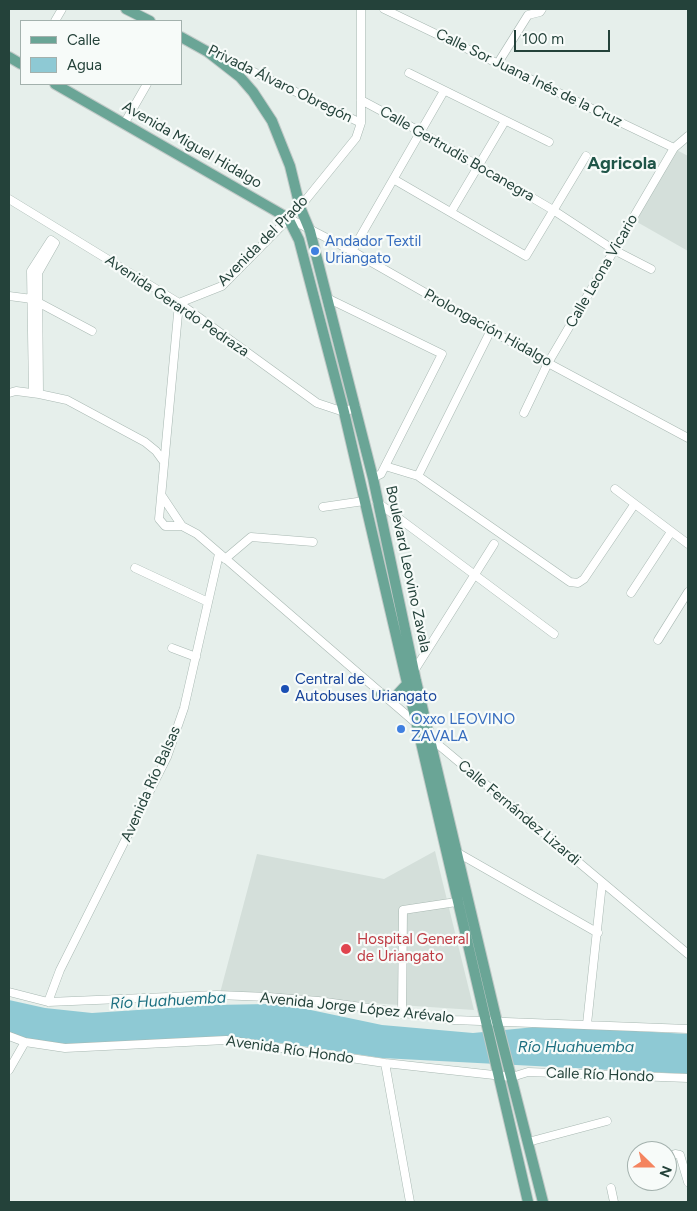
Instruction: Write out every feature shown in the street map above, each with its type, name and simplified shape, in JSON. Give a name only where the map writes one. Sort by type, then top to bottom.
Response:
[{"type":"main road","points":[[126,9],[148,20]]},
{"type":"main road","name":"Boulevard Leovino Zavala","points":[[182,37],[199,45],[240,77],[262,103],[282,142],[300,207],[310,231],[374,478],[377,502],[412,679],[415,722],[463,902],[492,1024],[498,1072],[528,1202]]},
{"type":"main road","points":[[9,56],[20,63]]},
{"type":"main road","name":"Avenida Miguel Hidalgo","points":[[57,85],[288,218]]},
{"type":"main road","name":"Boulevard Leovino Zavala","points":[[288,218],[299,240],[344,412],[364,500],[412,679],[430,737],[458,853],[463,902]]},
{"type":"main road","points":[[319,314],[331,311]]},
{"type":"main road","points":[[381,694],[388,697],[395,696],[404,690],[412,679]]},
{"type":"main road","name":"Boulevard Leovino Zavala","points":[[492,1024],[511,1074],[543,1202]]},
{"type":"street","points":[[56,20],[62,9]]},
{"type":"street","name":"Avenida del Prado","points":[[179,304],[222,286],[300,207],[356,138],[361,123],[361,9]]},
{"type":"street","name":"Calle Sor Juana Inés de la Cruz","points":[[384,9],[674,148]]},
{"type":"street","points":[[498,63],[528,15],[540,12],[542,9]]},
{"type":"street","name":"Privada Álvaro Obregón","points":[[199,45],[361,123]]},
{"type":"street","points":[[409,73],[549,142]]},
{"type":"street","points":[[124,124],[146,85]]},
{"type":"street","points":[[352,251],[395,180],[444,91]]},
{"type":"street","name":"Calle Gertrudis Bocanegra","points":[[361,100],[421,132],[553,210],[614,250],[651,269]]},
{"type":"street","points":[[451,212],[505,121]]},
{"type":"street","name":"Calle Leona Vicario","points":[[524,412],[548,363],[674,148],[688,136]]},
{"type":"street","points":[[395,180],[526,256],[586,156]]},
{"type":"street","name":"Avenida Gerardo Pedraza","points":[[9,199],[179,304],[317,403],[344,412]]},
{"type":"street","name":"Prolongación Hidalgo","points":[[288,218],[352,251],[548,363],[688,438]]},
{"type":"street","points":[[35,301],[31,271],[51,240],[55,243],[38,273],[35,301],[36,393]]},
{"type":"street","points":[[9,296],[35,301],[92,331]]},
{"type":"street","points":[[327,298],[442,354],[381,474],[374,478]]},
{"type":"street","points":[[179,304],[159,519],[165,526],[182,526]]},
{"type":"street","points":[[418,476],[492,330]]},
{"type":"street","points":[[9,393],[36,393],[66,400],[156,450],[164,462]]},
{"type":"street","points":[[344,412],[356,407]]},
{"type":"street","points":[[385,466],[418,476],[570,582],[578,583],[584,580],[634,504]]},
{"type":"street","points":[[615,489],[688,544]]},
{"type":"street","points":[[162,496],[182,526]]},
{"type":"street","points":[[323,507],[364,500]]},
{"type":"street","points":[[377,502],[476,573],[554,634]]},
{"type":"street","name":"Calle Fernández Lizardi","points":[[182,526],[198,534],[430,737],[602,883],[688,952]]},
{"type":"street","points":[[631,593],[671,532]]},
{"type":"street","points":[[222,556],[251,537],[313,542]]},
{"type":"street","points":[[412,679],[494,544]]},
{"type":"street","name":"Avenida Río Balsas","points":[[48,1002],[60,970],[167,757],[184,708],[208,602],[222,556]]},
{"type":"street","points":[[135,568],[208,602]]},
{"type":"street","points":[[658,640],[688,592]]},
{"type":"street","points":[[172,648],[196,657]]},
{"type":"street","points":[[458,853],[598,933]]},
{"type":"street","points":[[587,1024],[602,883]]},
{"type":"street","points":[[402,1014],[404,910],[463,902]]},
{"type":"street","name":"Avenida Jorge López Arévalo","points":[[9,992],[48,1002],[217,995],[268,997],[318,1001],[402,1014],[492,1024],[587,1024],[688,1029]]},
{"type":"street","name":"Avenida Río Hondo","points":[[9,1036],[24,1042],[65,1048],[226,1040],[385,1063],[511,1074]]},
{"type":"street","points":[[9,1070],[24,1042]]},
{"type":"street","points":[[385,1063],[410,1202]]},
{"type":"street","name":"Calle Río Hondo","points":[[511,1074],[528,1072],[688,1078]]},
{"type":"street","points":[[528,1142],[607,1120]]},
{"type":"street","points":[[677,1154],[680,1155],[688,1182]]},
{"type":"street","points":[[611,1188],[614,1202]]},
{"type":"shaded area","points":[[673,148],[688,156],[688,251],[630,218]]},
{"type":"shaded area","name":"Hospital General de Uriangato","points":[[435,851],[474,1010],[220,993],[257,854],[384,879]]},
{"type":"water","name":"Río Huahuemba","points":[[9,1000],[45,1008],[92,1013],[213,1005],[269,1004],[306,1009],[382,1025],[473,1033],[546,1026],[688,1034],[688,1074],[382,1058],[282,1043],[226,1039],[66,1045],[25,1040],[9,1034]]},
{"type":"place","name":"Andador Textil Uriangato","points":[[315,251]]},
{"type":"place","name":"Central de Autobuses Uriangato","points":[[285,689]]},
{"type":"place","name":"Oxxo LEOVINO ZAVALA","points":[[401,729]]},
{"type":"place","name":"Hospital General de Uriangato","points":[[346,949]]},
{"type":"district","name":"Agricola","points":[[622,164]]}]
